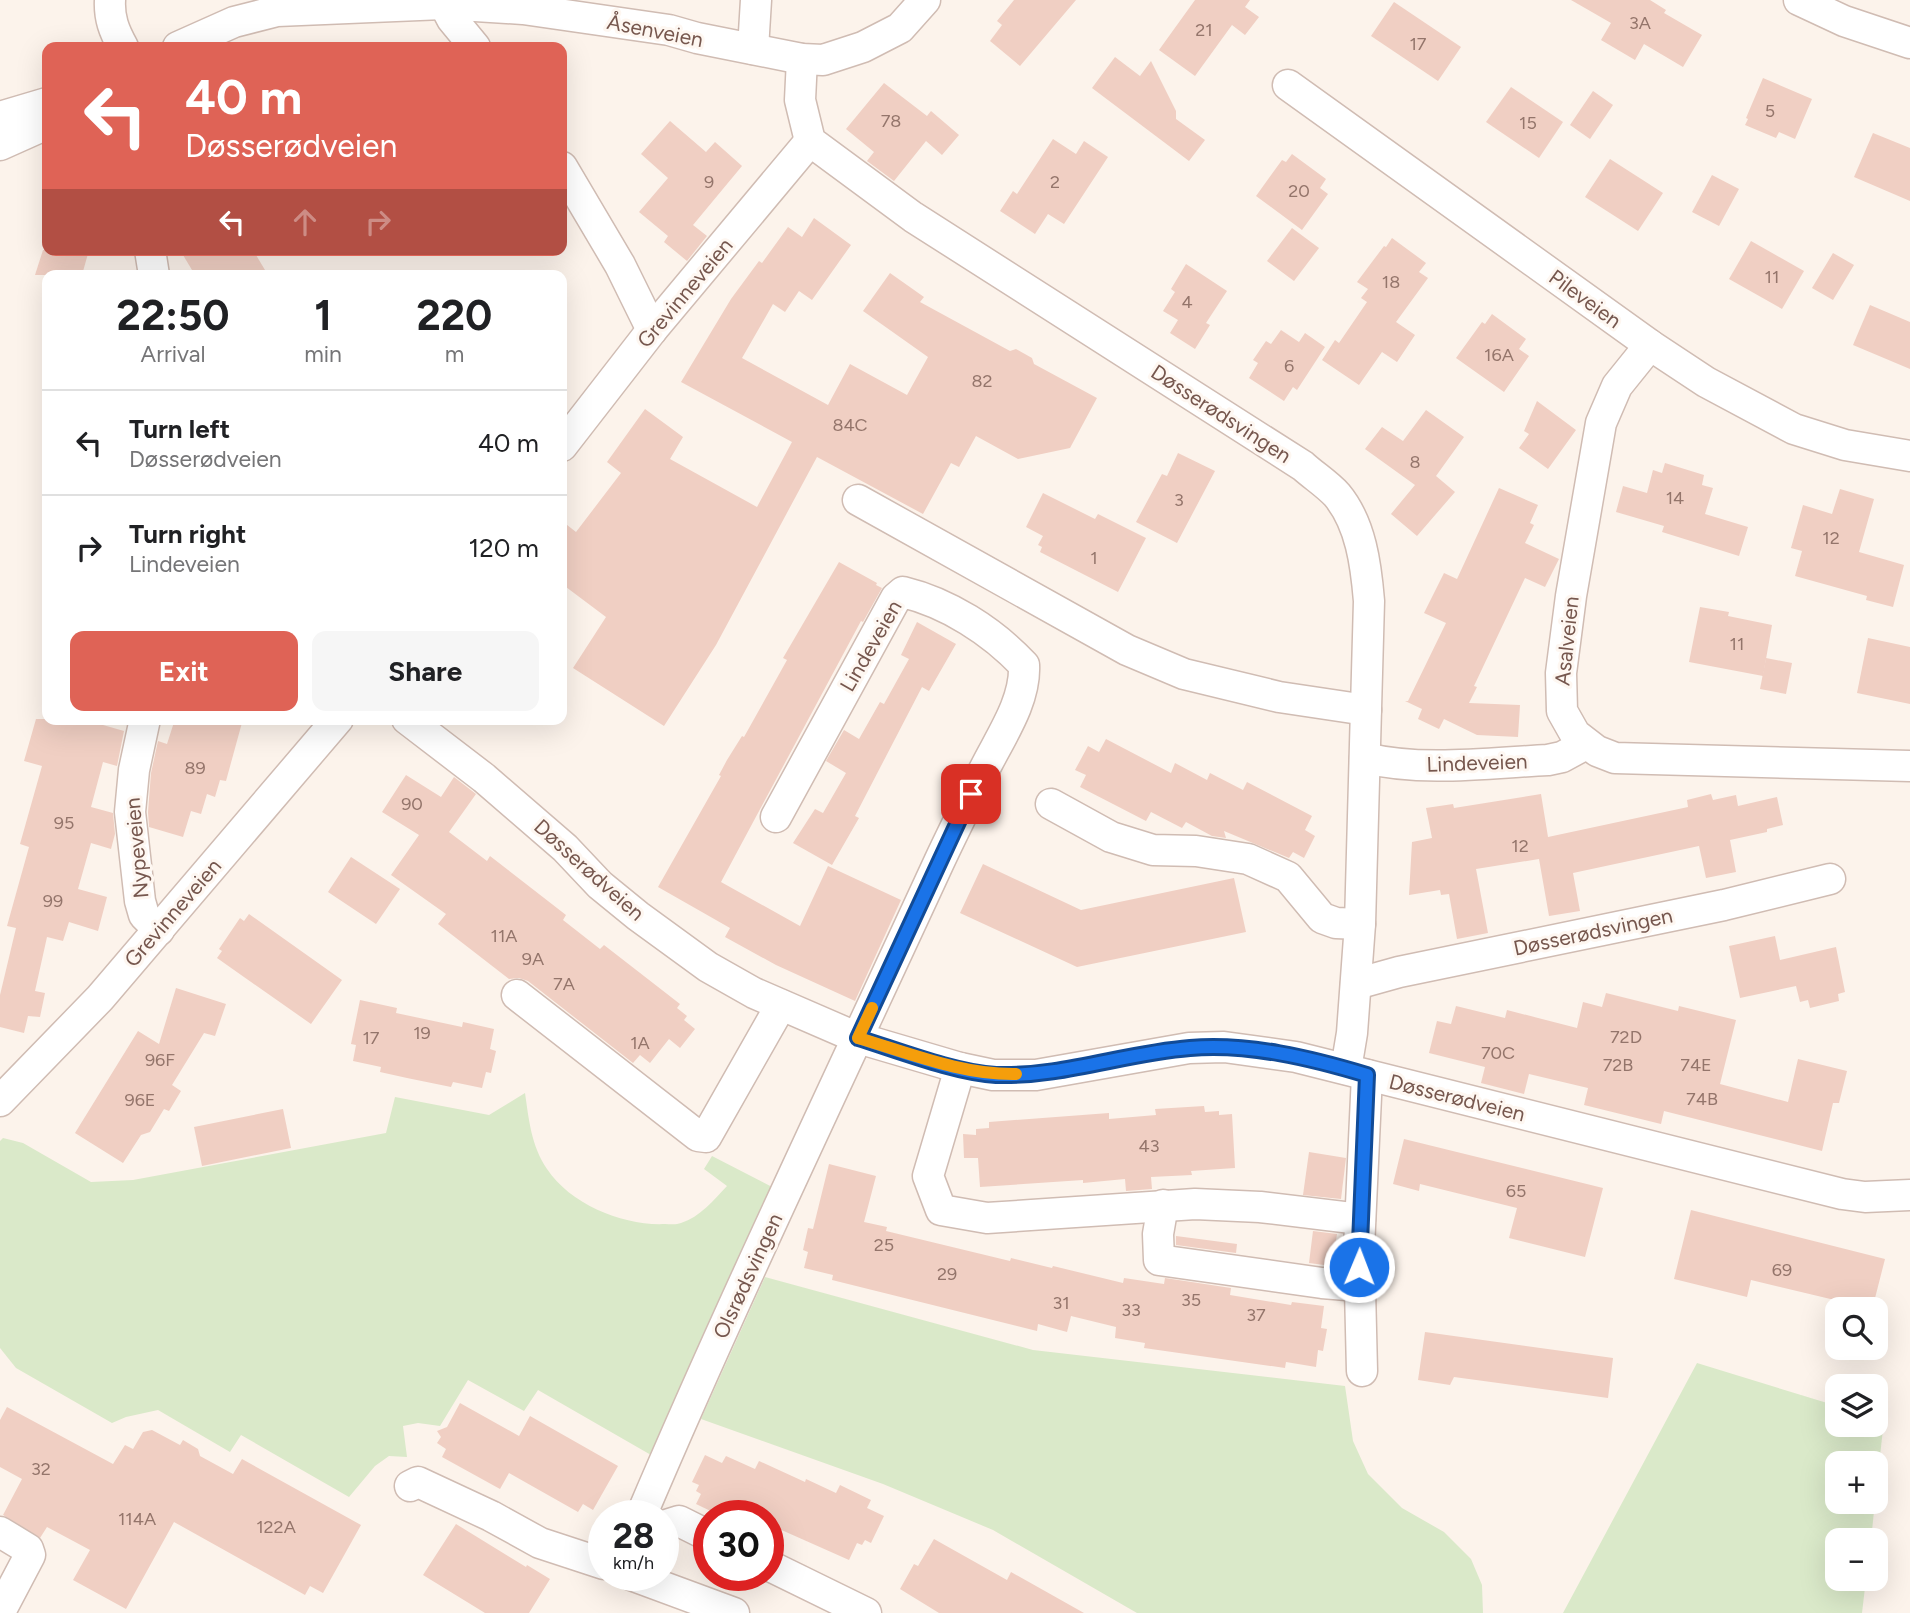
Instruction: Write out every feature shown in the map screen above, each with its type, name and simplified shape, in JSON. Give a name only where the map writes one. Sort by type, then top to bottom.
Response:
[{"type":"street","points":[[110,0],[114,31],[120,42]]},
{"type":"street","points":[[753,50],[756,0]]},
{"type":"street","points":[[810,141],[800,100],[802,59],[823,60],[863,47],[900,28],[925,0]]},
{"type":"street","points":[[1798,0],[1844,21],[1910,43]]},
{"type":"street","points":[[442,2],[471,42]]},
{"type":"street","name":"Åsenveien","points":[[189,42],[234,22],[277,11],[442,2],[523,9],[642,26],[802,59]]},
{"type":"street","name":"Pileveien","points":[[1288,85],[1650,345],[1706,382],[1794,429],[1845,445],[1910,456]]},
{"type":"street","points":[[0,117],[42,104]]},
{"type":"street","points":[[0,145],[42,126]]},
{"type":"street","name":"Grevinneveien","points":[[567,440],[652,330],[810,141]]},
{"type":"street","name":"Døsserødsvingen","points":[[810,141],[913,217],[1303,466],[1337,496],[1354,525],[1366,562],[1369,601],[1360,924],[1352,1033],[1357,1072],[1362,1371]]},
{"type":"street","points":[[567,175],[620,265],[652,330]]},
{"type":"street","name":"Asalveien","points":[[1650,345],[1617,386],[1601,423],[1571,596],[1562,673],[1562,710],[1575,734],[1597,751],[1615,758],[1910,766]]},
{"type":"street","points":[[858,500],[1127,650],[1184,674],[1279,697],[1366,710]]},
{"type":"street","name":"Lindeveien","points":[[776,817],[897,598],[903,592],[928,598],[966,619],[1010,650],[1024,664],[1017,704],[960,817],[858,1038]]},
{"type":"street","name":"Nypeveien","points":[[144,725],[134,770],[131,812],[136,886],[145,915],[159,930]]},
{"type":"street","name":"Grevinneveien","points":[[0,1101],[100,998],[333,725]]},
{"type":"street","name":"Døsserødveien","points":[[415,725],[484,778],[565,848],[600,885],[708,967],[781,1005],[858,1038],[993,1075],[1036,1074],[1156,1053],[1224,1047],[1296,1057],[1842,1194],[1865,1197],[1910,1195]]},
{"type":"street","name":"Lindeveien","points":[[1365,758],[1388,764],[1430,765],[1548,760],[1562,757],[1586,744]]},
{"type":"street","points":[[1051,804],[1111,837],[1153,850],[1196,851],[1248,859],[1289,877],[1322,918],[1336,923],[1360,924]]},
{"type":"street","name":"Døsserødsvingen","points":[[1356,984],[1399,972],[1724,905],[1830,879]]},
{"type":"street","points":[[517,995],[698,1136],[706,1137],[781,1005]]},
{"type":"street","name":"Olsrødsvingen","points":[[648,1500],[690,1401],[858,1038]]},
{"type":"street","points":[[960,1068],[928,1176],[942,1210],[987,1218],[1195,1204],[1261,1207],[1360,1219]]},
{"type":"street","points":[[1163,1205],[1158,1234],[1159,1260],[1359,1286]]},
{"type":"street","points":[[410,1486],[418,1482],[491,1516],[540,1543],[588,1559]]},
{"type":"street","points":[[0,1532],[28,1549],[30,1555],[0,1612]]},
{"type":"street","points":[[784,1573],[866,1613]]},
{"type":"street","points":[[674,1591],[734,1613]]},
{"type":"green space","points":[[525,1093],[534,1142],[547,1169],[570,1193],[600,1211],[649,1224],[679,1224],[688,1220],[727,1186],[704,1169],[712,1156],[776,1189],[651,1455],[538,1390],[524,1411],[468,1380],[440,1426],[418,1423],[403,1426],[407,1457],[389,1456],[375,1466],[349,1497],[241,1435],[230,1452],[158,1410],[112,1423],[16,1368],[0,1348],[0,1141],[3,1138],[23,1143],[91,1182],[133,1180],[386,1133],[395,1097],[489,1115]]},
{"type":"green space","points":[[765,1277],[1033,1350],[1345,1386],[1353,1441],[1368,1474],[1402,1508],[1444,1532],[1471,1559],[1482,1585],[1483,1613],[1137,1613],[993,1530],[883,1484],[701,1419]]},
{"type":"green space","points":[[1697,1363],[1825,1402],[1825,1437],[1882,1437],[1881,1451],[1825,1451],[1825,1514],[1874,1514],[1872,1528],[1825,1528],[1825,1591],[1865,1591],[1862,1613],[1563,1613]]},
{"type":"building","points":[[1014,0],[1076,0],[1020,66],[990,41],[1002,25],[997,21]]},
{"type":"building","points":[[1195,0],[1250,0],[1245,7],[1259,17],[1245,35],[1232,25],[1195,76],[1159,50]]},
{"type":"building","points":[[1571,0],[1650,0],[1666,10],[1664,13],[1702,35],[1683,67],[1644,44],[1635,60],[1601,40],[1611,23]]},
{"type":"building","points":[[1394,2],[1461,47],[1438,81],[1371,36]]},
{"type":"building","points":[[1115,57],[1140,76],[1151,61],[1176,111],[1176,119],[1205,140],[1189,161],[1092,88]]},
{"type":"building","points":[[1763,78],[1812,99],[1795,139],[1779,132],[1776,138],[1745,125]]},
{"type":"building","points":[[884,83],[927,116],[931,111],[959,135],[942,155],[926,141],[894,181],[867,161],[874,152],[846,129]]},
{"type":"building","points":[[1511,87],[1563,122],[1539,158],[1486,122]]},
{"type":"building","points":[[1593,91],[1613,105],[1590,139],[1570,125]]},
{"type":"building","points":[[670,121],[706,152],[715,142],[742,166],[693,225],[707,236],[687,261],[664,242],[668,236],[639,212],[668,178],[641,154]]},
{"type":"building","points":[[1873,133],[1910,148],[1910,201],[1854,177]]},
{"type":"building","points":[[1053,139],[1076,154],[1084,141],[1108,157],[1064,224],[1048,214],[1035,234],[1000,211],[1013,191],[1017,194]]},
{"type":"building","points":[[1292,154],[1326,179],[1320,188],[1328,194],[1302,230],[1256,196],[1282,160],[1286,162]]},
{"type":"building","points":[[1610,159],[1663,193],[1638,231],[1585,197]]},
{"type":"building","points":[[1712,175],[1739,189],[1719,226],[1692,212]]},
{"type":"building","points":[[814,218],[851,245],[812,300],[799,291],[785,312],[773,304],[742,358],[828,405],[850,364],[907,395],[928,357],[863,311],[890,273],[924,297],[920,302],[1010,351],[1016,349],[1032,358],[1034,364],[1097,398],[1070,448],[1018,459],[976,436],[959,467],[951,463],[923,514],[817,457],[716,645],[664,726],[573,668],[606,617],[567,588],[567,525],[576,532],[621,473],[607,462],[645,409],[683,437],[670,459],[757,507],[792,442],[681,382],[731,299],[759,261],[762,263],[788,227],[802,237]]},
{"type":"building","points":[[1292,228],[1319,248],[1294,281],[1267,261]]},
{"type":"building","points":[[1392,238],[1426,263],[1419,272],[1428,278],[1396,322],[1415,335],[1397,362],[1382,352],[1359,385],[1322,360],[1335,340],[1339,343],[1367,302],[1361,298],[1368,289],[1357,282]]},
{"type":"building","points":[[1751,241],[1804,271],[1782,309],[1729,279]]},
{"type":"building","points":[[42,253],[42,256],[87,256],[83,270],[42,270],[42,275],[35,275]]},
{"type":"building","points":[[1833,253],[1854,265],[1833,300],[1812,288]]},
{"type":"building","points":[[184,256],[257,256],[265,270],[192,270]]},
{"type":"building","points":[[1186,264],[1227,291],[1206,323],[1210,325],[1195,349],[1170,333],[1178,320],[1163,311],[1175,292],[1171,289]]},
{"type":"building","points":[[1870,305],[1910,322],[1910,369],[1853,345]]},
{"type":"building","points":[[1492,314],[1526,339],[1519,349],[1529,356],[1504,392],[1456,358],[1482,322],[1485,324]]},
{"type":"building","points":[[1281,330],[1299,342],[1305,333],[1325,347],[1297,390],[1293,387],[1284,401],[1249,378],[1258,363],[1253,360],[1266,341],[1271,344]]},
{"type":"building","points":[[1537,401],[1576,430],[1548,469],[1519,448],[1529,434],[1524,431]]},
{"type":"building","points":[[1426,410],[1464,437],[1436,476],[1455,492],[1417,536],[1391,514],[1415,485],[1365,449],[1382,427],[1403,441]]},
{"type":"building","points":[[1178,453],[1215,471],[1177,543],[1136,522],[1162,474],[1167,476]]},
{"type":"building","points":[[1665,463],[1704,475],[1702,485],[1713,488],[1705,514],[1748,527],[1739,556],[1662,532],[1664,526],[1616,512],[1623,486],[1647,493],[1653,470],[1662,473]]},
{"type":"building","points":[[1499,488],[1538,505],[1530,523],[1534,525],[1525,543],[1559,559],[1545,587],[1525,578],[1474,686],[1477,687],[1469,703],[1520,705],[1518,737],[1477,735],[1444,719],[1439,729],[1418,719],[1422,709],[1405,701],[1408,701],[1446,623],[1424,613],[1444,573],[1457,579]]},
{"type":"building","points":[[1840,489],[1874,499],[1859,552],[1904,565],[1893,607],[1866,600],[1867,596],[1795,576],[1802,551],[1791,548],[1803,505],[1832,514]]},
{"type":"building","points":[[1043,493],[1095,519],[1098,514],[1146,538],[1118,592],[1040,552],[1042,547],[1038,545],[1043,536],[1026,527]]},
{"type":"building","points":[[839,562],[882,588],[863,622],[861,621],[721,882],[800,926],[828,866],[901,900],[855,1001],[776,965],[725,937],[730,928],[658,887],[721,776],[719,775],[727,760],[742,736],[744,737],[787,660],[783,658]]},
{"type":"building","points":[[1700,607],[1729,612],[1728,616],[1772,625],[1763,676],[1689,662]]},
{"type":"building","points":[[917,622],[956,644],[929,691],[922,687],[855,816],[859,818],[832,865],[793,843],[815,809],[823,813],[846,773],[826,761],[844,730],[859,739],[880,702],[884,704],[909,659],[901,655]]},
{"type":"building","points":[[1868,638],[1910,647],[1910,704],[1857,693]]},
{"type":"building","points":[[1766,658],[1792,663],[1786,694],[1760,689]]},
{"type":"building","points":[[36,719],[42,719],[42,725],[103,725],[124,731],[117,766],[103,762],[91,807],[113,813],[115,834],[111,849],[91,843],[78,889],[107,897],[98,931],[69,922],[63,941],[47,937],[35,991],[45,993],[40,1017],[28,1016],[24,1033],[0,1027],[0,995],[16,928],[7,926],[29,847],[20,844],[42,766],[24,761]]},
{"type":"building","points":[[173,725],[241,725],[226,781],[220,780],[215,797],[207,794],[201,814],[191,811],[183,837],[149,827],[151,773],[158,741],[167,744]]},
{"type":"building","points":[[1106,739],[1171,773],[1175,763],[1207,780],[1210,773],[1243,790],[1247,782],[1312,816],[1305,830],[1315,836],[1304,858],[1293,852],[1289,858],[1224,831],[1226,838],[1212,836],[1186,822],[1182,828],[1151,812],[1146,821],[1080,787],[1086,775],[1075,770],[1088,746],[1099,752]]},
{"type":"building","points":[[406,775],[441,797],[454,777],[476,794],[449,832],[487,861],[490,856],[566,915],[563,920],[600,949],[604,945],[680,1004],[677,1008],[687,1016],[684,1020],[695,1029],[680,1048],[669,1039],[650,1063],[640,1055],[633,1063],[528,981],[509,979],[438,924],[446,914],[391,875],[419,835],[382,812]]},
{"type":"building","points":[[1541,794],[1548,837],[1688,807],[1687,800],[1711,794],[1713,800],[1736,795],[1738,806],[1777,797],[1783,825],[1767,829],[1767,832],[1730,840],[1736,872],[1706,878],[1699,846],[1573,873],[1580,911],[1549,916],[1539,859],[1476,869],[1488,933],[1457,939],[1449,894],[1441,895],[1440,890],[1409,895],[1412,842],[1432,838],[1426,808],[1453,804],[1454,808]]},
{"type":"building","points":[[351,857],[400,889],[376,924],[328,892]]},
{"type":"building","points":[[983,864],[1081,910],[1234,878],[1246,932],[1077,967],[960,913]]},
{"type":"building","points":[[249,914],[342,980],[311,1024],[217,958],[222,951],[219,949],[240,918],[244,921]]},
{"type":"building","points":[[1775,936],[1780,960],[1836,947],[1845,992],[1838,994],[1839,1001],[1810,1008],[1808,1000],[1800,1002],[1796,986],[1740,998],[1729,946]]},
{"type":"building","points":[[176,988],[226,1004],[215,1036],[204,1033],[172,1085],[181,1091],[169,1111],[164,1109],[150,1132],[141,1135],[123,1163],[75,1133],[138,1031],[159,1044]]},
{"type":"building","points":[[1606,993],[1678,1011],[1679,1006],[1736,1020],[1720,1084],[1788,1102],[1798,1059],[1847,1071],[1839,1103],[1833,1103],[1822,1151],[1664,1111],[1661,1124],[1584,1105],[1588,1088],[1529,1074],[1524,1094],[1481,1083],[1485,1067],[1429,1053],[1437,1021],[1451,1024],[1456,1006],[1505,1018],[1507,1010],[1577,1028],[1583,1002],[1602,1007]]},
{"type":"building","points":[[360,1000],[397,1008],[396,1013],[462,1027],[463,1022],[494,1029],[490,1049],[496,1051],[491,1073],[486,1072],[482,1088],[453,1082],[451,1087],[407,1078],[380,1072],[381,1067],[353,1061],[356,1045],[351,1044]]},
{"type":"building","points":[[1204,1106],[1205,1112],[1232,1114],[1235,1168],[1191,1171],[1192,1175],[1151,1177],[1152,1189],[1126,1191],[1125,1179],[980,1187],[978,1158],[964,1158],[963,1134],[976,1135],[976,1129],[989,1128],[989,1122],[1109,1113],[1109,1119],[1156,1115],[1155,1109]]},
{"type":"building","points":[[283,1109],[291,1148],[202,1166],[194,1127]]},
{"type":"building","points":[[1404,1139],[1603,1188],[1585,1257],[1509,1238],[1517,1208],[1420,1184],[1419,1191],[1393,1184]]},
{"type":"building","points":[[1309,1152],[1346,1158],[1341,1199],[1303,1195]]},
{"type":"building","points":[[829,1164],[876,1176],[864,1222],[887,1227],[886,1231],[1010,1261],[1011,1258],[1052,1268],[1053,1266],[1123,1283],[1124,1278],[1164,1284],[1165,1278],[1231,1288],[1230,1295],[1291,1305],[1292,1302],[1324,1306],[1321,1328],[1327,1329],[1323,1351],[1318,1350],[1316,1367],[1286,1362],[1285,1368],[1144,1348],[1145,1343],[1115,1338],[1116,1327],[1071,1316],[1067,1332],[1038,1324],[1037,1331],[832,1280],[833,1275],[804,1268],[808,1252],[803,1250],[808,1228],[813,1229]]},
{"type":"building","points":[[1691,1210],[1885,1259],[1875,1297],[1825,1298],[1751,1280],[1747,1297],[1674,1279]]},
{"type":"building","points":[[1313,1231],[1337,1234],[1332,1266],[1309,1263]]},
{"type":"building","points":[[1176,1236],[1237,1244],[1236,1253],[1176,1245]]},
{"type":"building","points":[[1425,1332],[1613,1358],[1608,1398],[1454,1377],[1450,1385],[1418,1380]]},
{"type":"building","points":[[460,1403],[519,1436],[530,1416],[618,1466],[599,1500],[588,1500],[588,1507],[583,1504],[578,1512],[509,1473],[500,1489],[442,1457],[446,1449],[437,1443],[441,1437],[437,1431],[447,1427]]},
{"type":"building","points":[[7,1407],[113,1464],[125,1445],[133,1449],[143,1432],[152,1430],[180,1445],[183,1440],[198,1449],[200,1456],[233,1474],[242,1459],[361,1525],[323,1593],[310,1586],[305,1595],[174,1522],[126,1609],[73,1580],[90,1550],[47,1527],[40,1538],[3,1515],[22,1479],[0,1467],[0,1420]]},
{"type":"building","points":[[705,1455],[722,1463],[726,1456],[755,1469],[759,1461],[836,1493],[840,1485],[871,1500],[867,1508],[884,1516],[871,1543],[865,1540],[862,1545],[857,1543],[849,1560],[784,1531],[784,1500],[698,1500],[701,1494],[696,1491],[699,1485],[692,1482]]},
{"type":"building","points":[[456,1524],[550,1579],[529,1613],[485,1613],[423,1575]]},
{"type":"building","points":[[934,1539],[1007,1580],[1011,1572],[1084,1613],[939,1613],[900,1589],[914,1564],[918,1566]]},
{"type":"slow traffic","points":[[872,1008],[858,1038],[960,1068],[993,1075],[1016,1074]]},
{"type":"route","points":[[971,794],[858,1038],[993,1075],[1036,1074],[1189,1048],[1224,1047],[1296,1057],[1367,1075],[1359,1267]]}]
